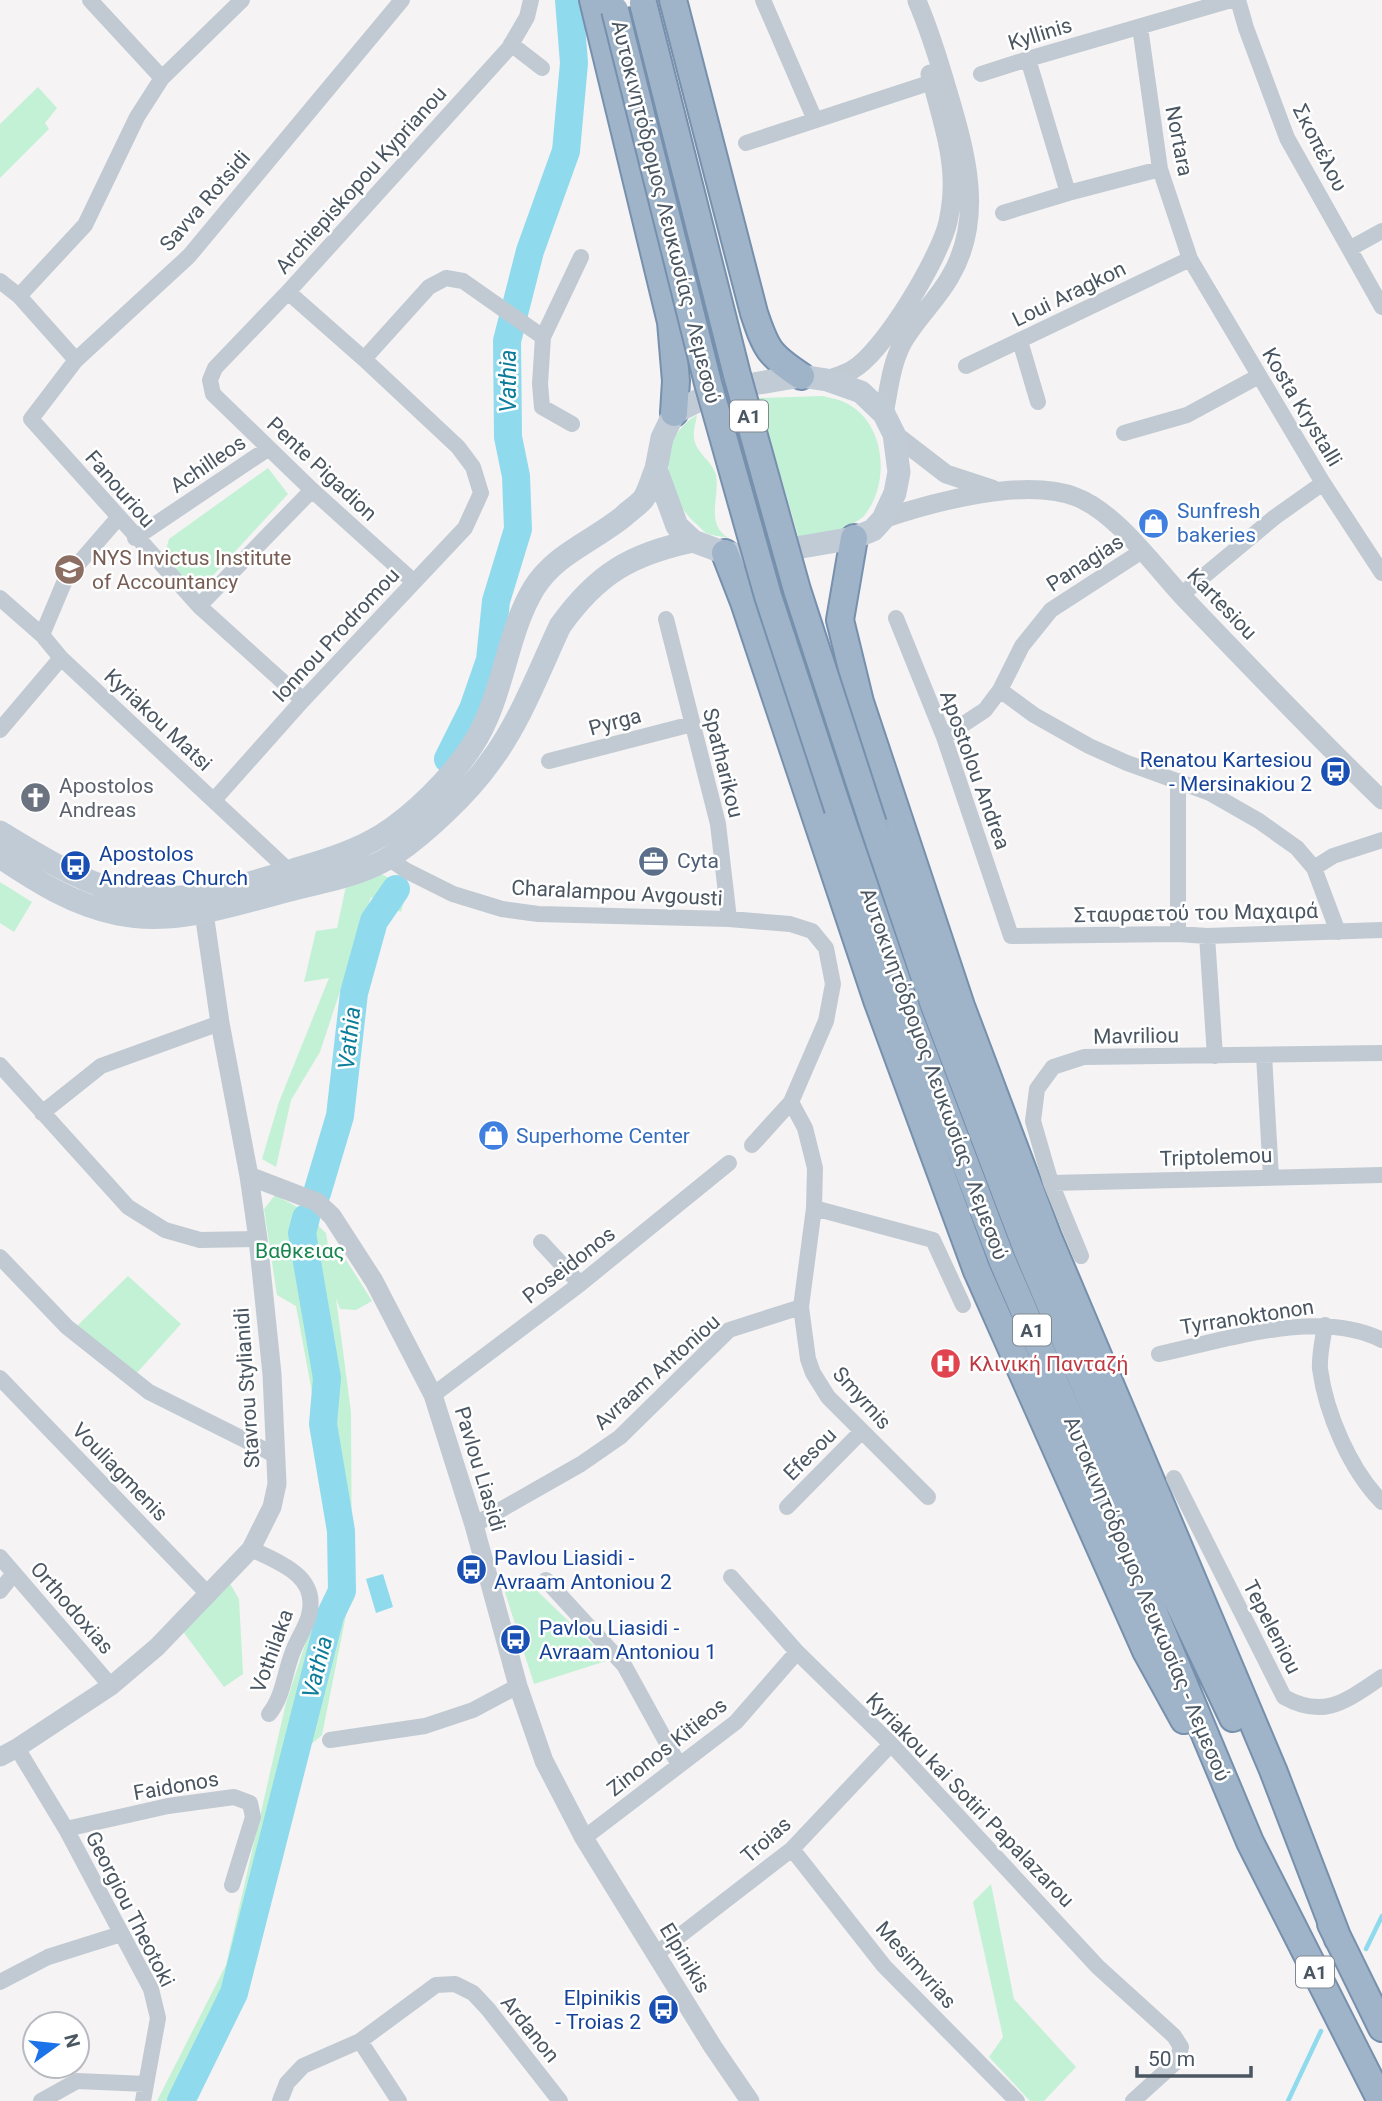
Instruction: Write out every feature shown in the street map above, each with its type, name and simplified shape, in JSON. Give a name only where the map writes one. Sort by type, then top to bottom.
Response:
[{"type":"highway","points":[[673,0],[762,338],[775,359],[814,378]]},
{"type":"highway","name":"Αυτοκινητόδρομος Λευκωσίας - Λεμεσού","points":[[642,1],[734,362],[797,590],[934,1005],[1027,1250],[1168,1581],[1382,2028]]},
{"type":"highway","points":[[607,3],[671,322],[676,381],[674,414]]},
{"type":"highway","name":"Αυτοκινητόδρομος Λευκωσίας - Λεμεσού","points":[[607,3],[768,596],[908,1013],[1002,1260],[1140,1578],[1250,1842],[1381,2101]]},
{"type":"highway","points":[[854,538],[840,620],[860,702],[961,1006],[1048,1237],[1273,1770],[1338,1939]]},
{"type":"highway","points":[[725,553],[744,602],[877,1000],[978,1271],[1146,1651],[1250,1842]]},
{"type":"main road","points":[[0,857],[40,885],[80,903],[120,915],[168,917],[236,887],[337,857],[383,834],[406,817],[455,769],[474,745],[489,711],[523,611],[535,587],[564,556],[613,524],[644,498],[656,469],[662,439],[674,414],[705,397],[753,384],[814,378],[861,391],[889,424],[899,472],[895,493],[883,519],[873,530],[854,538],[750,556],[725,553],[693,541],[677,526],[656,469]]},
{"type":"main road","points":[[0,832],[59,868],[103,888],[203,903],[336,879],[366,869],[388,858],[427,827],[465,792],[491,762],[508,734],[560,626],[595,584],[616,568],[641,555],[693,541]]},
{"type":"street","points":[[90,0],[162,78]]},
{"type":"street","points":[[19,296],[85,225],[137,117],[162,78],[242,0]]},
{"type":"street","name":"Savva Rotsidi","points":[[31,419],[76,359],[188,256],[402,0]]},
{"type":"street","name":"Archiepiskopou Kyprianou","points":[[210,380],[215,368],[288,292],[511,44],[527,18],[531,0]]},
{"type":"street","points":[[764,0],[815,120]]},
{"type":"street","name":"Kyllinis","points":[[981,74],[1231,0]]},
{"type":"street","name":"Σκοπέλου","points":[[1238,0],[1287,138],[1382,307]]},
{"type":"street","points":[[814,378],[853,370],[871,354],[890,330],[929,267],[948,224],[952,189],[948,150],[920,34],[916,1]]},
{"type":"street","points":[[889,424],[892,366],[904,341],[951,276],[966,238],[971,195],[965,151],[930,30],[916,1]]},
{"type":"street","name":"Nortara","points":[[1140,27],[1160,169],[1190,259]]},
{"type":"street","points":[[511,44],[542,68]]},
{"type":"street","points":[[1028,59],[1068,193]]},
{"type":"street","points":[[746,143],[932,82]]},
{"type":"street","points":[[1003,213],[1160,169]]},
{"type":"street","points":[[1351,248],[1382,231]]},
{"type":"street","points":[[572,424],[542,407],[540,384],[543,337],[581,257]]},
{"type":"street","name":"Loui Aragkon","points":[[966,366],[1190,259]]},
{"type":"street","name":"Kosta Krystalli","points":[[1190,259],[1323,483],[1382,573]]},
{"type":"street","points":[[288,292],[364,359],[429,287],[446,278],[463,282],[543,337]]},
{"type":"street","points":[[0,281],[19,296],[76,359]]},
{"type":"street","points":[[1020,341],[1038,401]]},
{"type":"street","name":"Ionnou Prodromou","points":[[214,800],[303,700],[465,528],[481,493],[473,467],[458,447],[364,359]]},
{"type":"street","points":[[1124,433],[1187,415],[1259,376]]},
{"type":"street","name":"Pente Pigadion","points":[[210,380],[213,394],[312,490],[414,582]]},
{"type":"street","name":"Fanouriou","points":[[31,419],[135,538],[199,606],[303,700]]},
{"type":"street","name":"Kartesiou","points":[[889,424],[946,474],[978,486],[1003,491]]},
{"type":"street","name":"Achilleos","points":[[135,538],[269,448]]},
{"type":"street","points":[[1181,595],[1275,517],[1323,483]]},
{"type":"street","points":[[199,606],[312,490]]},
{"type":"street","name":"Kartesiou","points":[[883,519],[941,501],[1003,491],[1052,491],[1076,496],[1097,508],[1142,551],[1181,595],[1382,800]]},
{"type":"street","points":[[42,635],[66,578],[118,517]]},
{"type":"street","name":"Panagias","points":[[944,737],[985,710],[1000,690],[1021,646],[1051,610],[1142,551]]},
{"type":"street","name":"Kyriakou Matsi","points":[[0,598],[289,871]]},
{"type":"street","name":"Apostolou Andrea","points":[[896,618],[944,737],[1011,936]]},
{"type":"street","name":"Spatharikou","points":[[666,619],[718,824],[729,919]]},
{"type":"street","points":[[0,730],[61,658]]},
{"type":"street","points":[[1000,690],[1034,715],[1088,746],[1210,793],[1259,821],[1297,848],[1314,868],[1338,932]]},
{"type":"street","name":"Pyrga","points":[[549,761],[692,724]]},
{"type":"street","points":[[1178,781],[1178,934]]},
{"type":"street","points":[[1314,868],[1333,856],[1382,840]]},
{"type":"street","name":"Charalampou Avgousti","points":[[388,858],[407,871],[453,894],[502,909],[538,914],[729,919],[790,924],[812,931],[826,948],[833,984],[826,1021],[791,1102]]},
{"type":"street","name":"Stavrou Stylianidi","points":[[8,1753],[111,1686],[157,1647],[251,1549],[272,1507],[277,1484],[272,1374],[258,1239],[220,1023],[203,903]]},
{"type":"street","name":"Σταυραετού του Μαχαιρά","points":[[1011,936],[1207,936],[1382,930]]},
{"type":"street","points":[[1207,936],[1215,1056]]},
{"type":"street","points":[[41,1114],[101,1066],[220,1023]]},
{"type":"street","name":"Mavriliou","points":[[1081,1256],[1051,1183],[1033,1121],[1037,1088],[1053,1067],[1084,1057],[1382,1053]]},
{"type":"street","points":[[1264,1055],[1271,1177]]},
{"type":"street","points":[[0,1065],[41,1114],[128,1207],[165,1230],[200,1240],[258,1239]]},
{"type":"street","points":[[752,1145],[791,1102]]},
{"type":"street","name":"Smyrnis","points":[[791,1102],[805,1128],[815,1168],[814,1208],[801,1307],[808,1359],[816,1379],[828,1397],[928,1497]]},
{"type":"street","name":"Poseidonos","points":[[433,1395],[580,1284],[729,1163]]},
{"type":"street","name":"Triptolemou","points":[[1051,1183],[1382,1175]]},
{"type":"street","name":"Pavlou Liasidi","points":[[249,1176],[317,1202],[332,1216],[374,1281],[433,1395],[474,1525],[519,1686],[544,1761],[584,1838]]},
{"type":"street","points":[[814,1208],[933,1240],[963,1306]]},
{"type":"street","points":[[541,1242],[580,1284]]},
{"type":"street","points":[[0,1257],[67,1327],[149,1392],[275,1455]]},
{"type":"street","name":"Avraam Antoniou","points":[[474,1525],[581,1464],[620,1437],[729,1330],[801,1307]]},
{"type":"street","points":[[1325,1325],[1320,1366],[1329,1408],[1345,1447],[1373,1493],[1382,1502]]},
{"type":"street","name":"Tyrranoktonon","points":[[1159,1354],[1270,1331],[1325,1325],[1368,1333],[1382,1340]]},
{"type":"street","name":"Vouliagmenis","points":[[0,1378],[209,1595]]},
{"type":"street","name":"Efesou","points":[[787,1507],[862,1431]]},
{"type":"street","name":"Tepeleniou","points":[[1174,1478],[1284,1697],[1301,1706],[1326,1708],[1348,1700],[1382,1677]]},
{"type":"street","name":"Vothilaka","points":[[251,1549],[291,1567],[307,1584],[312,1600],[309,1618],[297,1639],[279,1703],[269,1714]]},
{"type":"street","name":"Orthodoxias","points":[[0,1557],[111,1686]]},
{"type":"street","points":[[0,1591],[15,1573]]},
{"type":"street","name":"Kyriakou kai Sotiri Papalazarou","points":[[731,1577],[797,1651],[891,1744],[1098,1966],[1174,2036],[1181,2047],[1177,2061],[1133,2101]]},
{"type":"street","points":[[546,1580],[624,1665],[679,1765]]},
{"type":"street","name":"Zinonos Kitieos","points":[[584,1838],[736,1722],[797,1651]]},
{"type":"street","points":[[330,1740],[425,1727],[473,1710],[519,1686]]},
{"type":"street","name":"Troias","points":[[656,1954],[792,1849],[891,1744]]},
{"type":"street","name":"Georgiou Theotoki","points":[[8,1753],[66,1829],[151,1989],[158,2018],[143,2101]]},
{"type":"street","name":"Faidonos","points":[[66,1829],[168,1806],[234,1797],[250,1804],[253,1817],[232,1885]]},
{"type":"street","name":"Elpinikis","points":[[584,1838],[713,2047],[750,2101]]},
{"type":"street","name":"Mesimvrias","points":[[792,1849],[884,1966],[1017,2101]]},
{"type":"street","points":[[0,1982],[48,1957],[121,1934]]},
{"type":"street","name":"Ardanon","points":[[360,2041],[436,1985],[455,1984],[473,1993],[488,2009],[560,2101]]},
{"type":"street","points":[[280,2101],[288,2083],[303,2066],[360,2041],[399,2101]]},
{"type":"street","points":[[41,2101],[77,2081],[146,2084]]},
{"type":"green space","points":[[38,87],[57,108],[45,123],[49,129],[0,178],[0,124]]},
{"type":"green space","points":[[823,396],[844,402],[858,411],[869,423],[876,438],[881,470],[873,502],[864,516],[825,537],[799,539],[758,398]]},
{"type":"green space","points":[[697,415],[695,443],[716,475],[715,517],[721,532],[728,538],[706,533],[694,522],[675,496],[670,482],[669,452],[674,438]]},
{"type":"green space","points":[[268,468],[288,494],[209,580],[189,584],[163,560],[169,539]]},
{"type":"green space","points":[[381,874],[408,887],[401,912],[371,897],[320,1052],[291,1100],[276,1167],[262,1159],[279,1102],[329,978],[304,982],[316,931],[337,928],[346,886]]},
{"type":"green space","points":[[0,882],[32,902],[14,932],[0,923]]},
{"type":"green space","name":"Βαθκειας","points":[[275,1195],[301,1209],[326,1233],[330,1257],[338,1247],[372,1301],[356,1310],[340,1309],[336,1298],[351,1412],[352,1585],[322,1735],[307,1748],[252,1969],[191,2101],[157,2101],[226,1965],[286,1703],[316,1611],[337,1584],[311,1387],[296,1306],[277,1295],[264,1209]]},
{"type":"green space","points":[[128,1276],[181,1324],[134,1376],[76,1327]]},
{"type":"green space","points":[[229,1582],[239,1599],[243,1674],[224,1687],[182,1630]]},
{"type":"green space","points":[[531,1585],[609,1660],[534,1684],[504,1589]]},
{"type":"green space","points":[[991,1884],[1014,1999],[1076,2067],[1044,2101],[1030,2101],[989,2057],[1003,2037],[973,1902]]},
{"type":"water","points":[[383,1574],[393,1607],[376,1613],[366,1579]]},
{"type":"waterway","name":"Vathia","points":[[448,759],[473,709],[490,660],[496,601],[518,529],[516,476],[508,437],[507,341],[530,251],[566,151],[574,63],[569,0]]},
{"type":"waterway","name":"Vathia","points":[[317,1193],[340,1116],[354,993],[374,921],[396,889]]},
{"type":"waterway","name":"Vathia","points":[[181,2101],[234,1993],[330,1616],[342,1591],[341,1531],[323,1424],[327,1378],[302,1233],[306,1218]]},
{"type":"waterway","points":[[1366,1949],[1382,1916]]},
{"type":"waterway","points":[[1288,2101],[1321,2031]]},
{"type":"place","name":"Sunfresh bakeries","points":[[1154,523]]},
{"type":"place","name":"NYS Invictus Institute of Accountancy","points":[[69,570]]},
{"type":"place","name":"Renatou Kartesiou - Mersinakiou 2","points":[[1335,772]]},
{"type":"place","name":"Apostolos Andreas","points":[[36,798]]},
{"type":"place","name":"Cyta","points":[[654,861]]},
{"type":"place","name":"Apostolos Andreas Church","points":[[76,866]]},
{"type":"place","name":"Superhome Center","points":[[493,1136]]},
{"type":"place","name":"Κλινική Πανταζή","points":[[946,1364]]},
{"type":"place","name":"Pavlou Liasidi - Avraam Antoniou 2","points":[[471,1570]]},
{"type":"place","name":"Pavlou Liasidi - Avraam Antoniou 1","points":[[516,1640]]},
{"type":"place","name":"Elpinikis - Troias 2","points":[[664,2010]]}]
